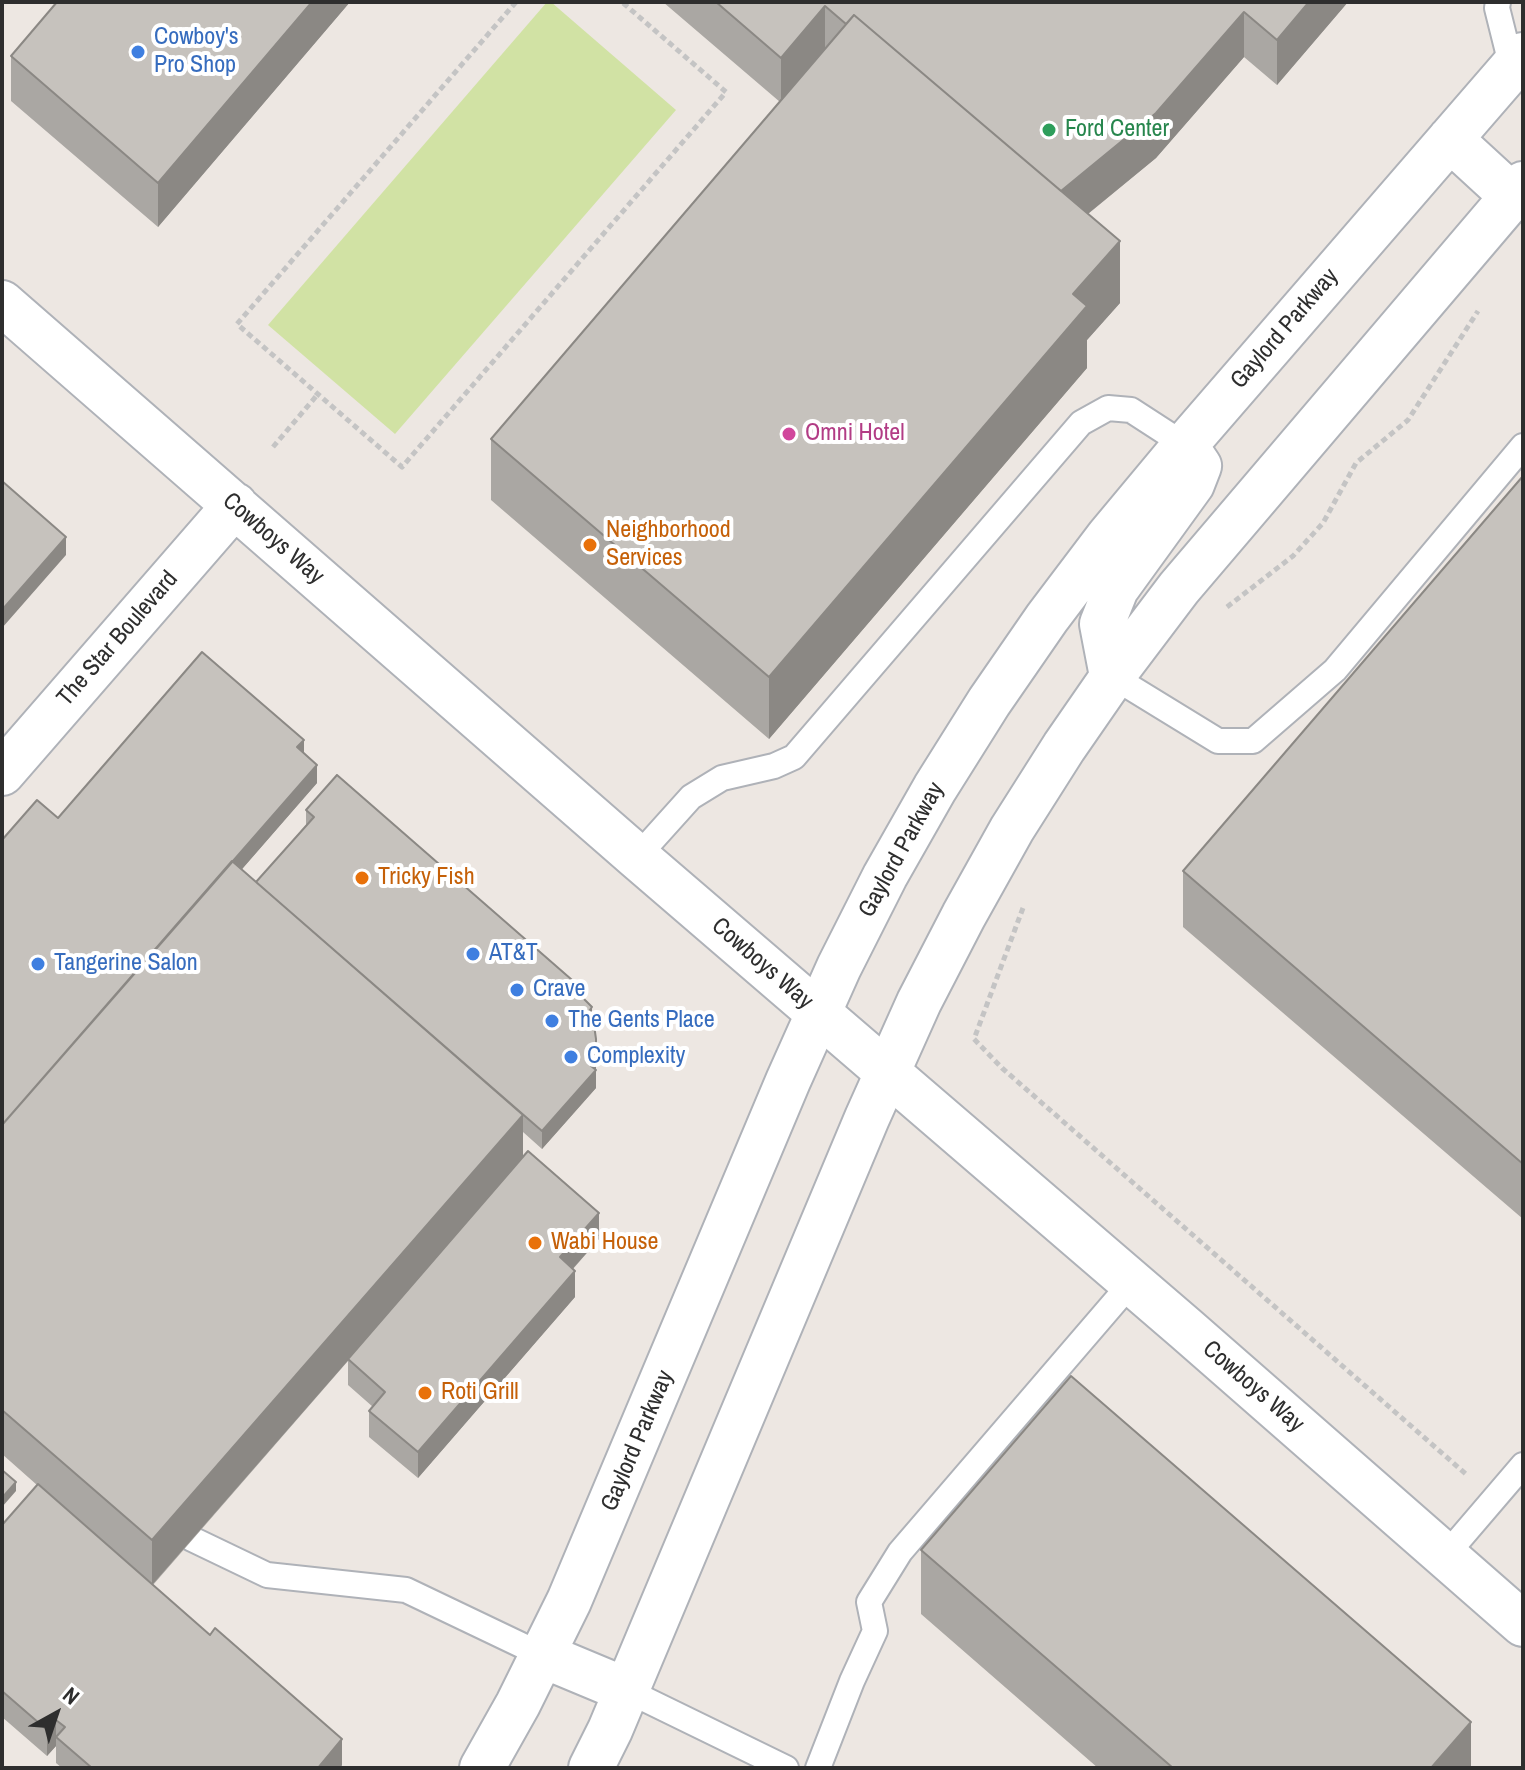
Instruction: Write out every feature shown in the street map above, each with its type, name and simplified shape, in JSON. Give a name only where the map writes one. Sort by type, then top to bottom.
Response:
[{"type":"street","name":"Gaylord Parkway","points":[[482,1768],[569,1601],[839,967],[885,876],[935,788],[1047,618],[1109,536],[1517,62]]},
{"type":"street","points":[[591,1768],[888,1071],[922,997],[1012,829],[1112,676],[1179,588],[1519,195],[1450,139]]},
{"type":"street","name":"Cowboys Way","points":[[2,303],[1523,1624]]},
{"type":"street","points":[[1112,676],[1102,624],[1116,589],[1192,484],[1199,466],[1185,445]]},
{"type":"street","name":"The Star Boulevard","points":[[2,773],[235,505]]},
{"type":"street","points":[[542,1655],[626,1690]]},
{"type":"lane","points":[[1498,2],[1497,8],[1517,62]]},
{"type":"lane","points":[[637,857],[691,797],[722,778],[774,766],[794,757],[1081,423],[1108,408],[1131,410],[1185,445]]},
{"type":"lane","points":[[1112,676],[1218,741],[1253,741],[1335,670],[1523,446]]},
{"type":"lane","points":[[818,1768],[875,1631],[869,1602],[900,1552],[1132,1282]]},
{"type":"lane","points":[[1446,1555],[1523,1465]]},
{"type":"lane","points":[[192,1539],[267,1575],[406,1590],[542,1655]]},
{"type":"lane","points":[[626,1690],[786,1768]]},
{"type":"path","points":[[516,2],[237,324],[402,467],[726,92],[622,2]]},
{"type":"path","points":[[1221,613],[1231,602],[1293,556],[1323,523],[1356,463],[1408,420],[1482,305]]},
{"type":"path","points":[[273,447],[318,394]]},
{"type":"path","points":[[1023,908],[974,1039],[1002,1068],[1494,1498]]},
{"type":"green space","points":[[547,2],[551,2],[676,110],[395,434],[268,325]]},
{"type":"building","points":[[57,2],[312,2],[158,183],[11,56]]},
{"type":"building","points":[[716,2],[1309,2],[1277,40],[1244,12],[1156,113],[1061,191],[854,15],[846,24],[825,6],[781,58]]},
{"type":"building","name":"Omni Hotel","points":[[854,15],[1120,241],[1073,294],[1087,306],[769,677],[491,439]]},
{"type":"building","points":[[1523,476],[1523,1164],[1183,871]]},
{"type":"building","points":[[2,481],[66,537],[2,610]]},
{"type":"building","points":[[202,652],[304,740],[297,747],[317,765],[2,1125],[2,840],[37,800],[58,818]]},
{"type":"building","points":[[337,775],[587,993],[583,998],[592,1007],[587,1014],[594,1025],[596,1052],[591,1066],[596,1070],[542,1131],[256,882],[314,817],[306,810]]},
{"type":"building","points":[[232,861],[523,1115],[152,1540],[2,1410],[2,1125]]},
{"type":"building","points":[[528,1151],[599,1213],[560,1257],[575,1271],[418,1452],[369,1411],[385,1392],[348,1359]]},
{"type":"building","points":[[1071,1376],[1471,1722],[1431,1768],[1173,1768],[921,1550]]},
{"type":"building","points":[[2,1470],[16,1482],[2,1498]]},
{"type":"building","points":[[38,1484],[210,1635],[215,1628],[342,1739],[318,1768],[92,1768],[56,1737],[65,1727],[56,1720],[47,1730],[2,1691],[2,1525]]},
{"type":"place","name":"Cowboy's Pro Shop","points":[[138,52]]},
{"type":"place","name":"Ford Center","points":[[1049,130]]},
{"type":"place","name":"Omni Hotel","points":[[789,434]]},
{"type":"place","name":"Neighborhood Services","points":[[590,545]]},
{"type":"place","name":"Tricky Fish","points":[[362,878]]},
{"type":"place","name":"AT&T","points":[[473,954]]},
{"type":"place","name":"Tangerine Salon","points":[[38,964]]},
{"type":"place","name":"Crave","points":[[517,990]]},
{"type":"place","name":"The Gents Place","points":[[552,1021]]},
{"type":"place","name":"Complexity","points":[[571,1057]]},
{"type":"place","name":"Wabi House","points":[[535,1243]]},
{"type":"place","name":"Roti Grill","points":[[425,1393]]}]
